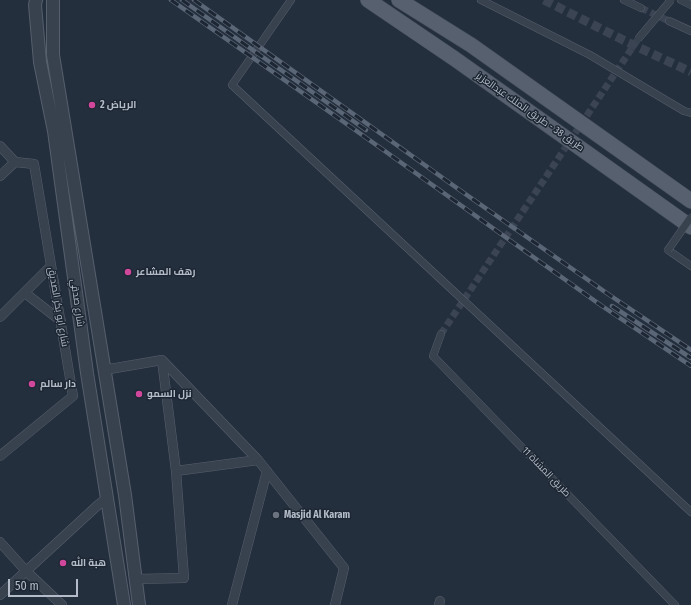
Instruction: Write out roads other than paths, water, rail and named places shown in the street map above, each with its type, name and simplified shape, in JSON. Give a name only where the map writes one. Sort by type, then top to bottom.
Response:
[{"type":"main road","name":"طريق 38 - طريق الملك عبدالعزيز","points":[[368,0],[455,59],[691,226]]},
{"type":"main road","name":"طريق 38 - طريق الملك عبدالعزيز","points":[[399,0],[471,45],[691,201]]},
{"type":"street","name":"شارع صدقي","points":[[36,0],[35,5],[40,62],[54,131],[87,374],[124,605]]},
{"type":"street","name":"شارع صدقي","points":[[53,0],[53,55],[124,495],[140,605]]},
{"type":"street","points":[[291,0],[232,85],[691,512]]},
{"type":"street","points":[[482,0],[590,55],[688,112]]},
{"type":"street","points":[[624,0],[640,8]]},
{"type":"street","points":[[638,39],[671,0]]},
{"type":"street","points":[[681,0],[691,5]]},
{"type":"street","points":[[669,21],[691,31]]},
{"type":"street","points":[[46,97],[60,95]]},
{"type":"street","points":[[0,146],[15,162],[0,176]]},
{"type":"street","name":"شارع ابو بكر الصديق","points":[[0,456],[73,396],[34,164],[15,162]]},
{"type":"street","points":[[691,217],[668,250],[691,266]]},
{"type":"street","points":[[0,317],[51,266]]},
{"type":"street","points":[[25,293],[61,321]]},
{"type":"street","name":"طريق المشاة 11","points":[[441,334],[434,356],[676,605]]},
{"type":"street","points":[[87,374],[162,360]]},
{"type":"street","points":[[162,360],[258,460],[344,568],[335,605]]},
{"type":"street","points":[[136,579],[184,578],[176,471],[162,360]]},
{"type":"street","points":[[176,471],[258,460]]},
{"type":"street","points":[[232,605],[267,471]]},
{"type":"street","points":[[0,596],[98,504],[107,498],[124,495]]},
{"type":"street","points":[[0,542],[26,571],[62,605]]},
{"type":"tunnel","points":[[544,0],[627,42],[691,72]]},
{"type":"tunnel","points":[[641,8],[669,21]]},
{"type":"tunnel","points":[[441,334],[638,39]]},
{"type":"railway","points":[[171,0],[602,306],[691,366]]},
{"type":"railway","points":[[182,0],[366,130]]},
{"type":"railway","points":[[194,0],[454,186],[691,350]]},
{"type":"railway","points":[[612,306],[691,358]]},
{"type":"place","name":"الرياض 2","points":[[92,105]]},
{"type":"place","name":"رهف المشاعر","points":[[128,272]]},
{"type":"place","name":"دار سالم","points":[[32,384]]},
{"type":"place","name":"نزل السمو","points":[[139,394]]},
{"type":"place","name":"Masjid Al Karam","points":[[276,515]]},
{"type":"place","name":"هبة الله","points":[[63,563]]}]
